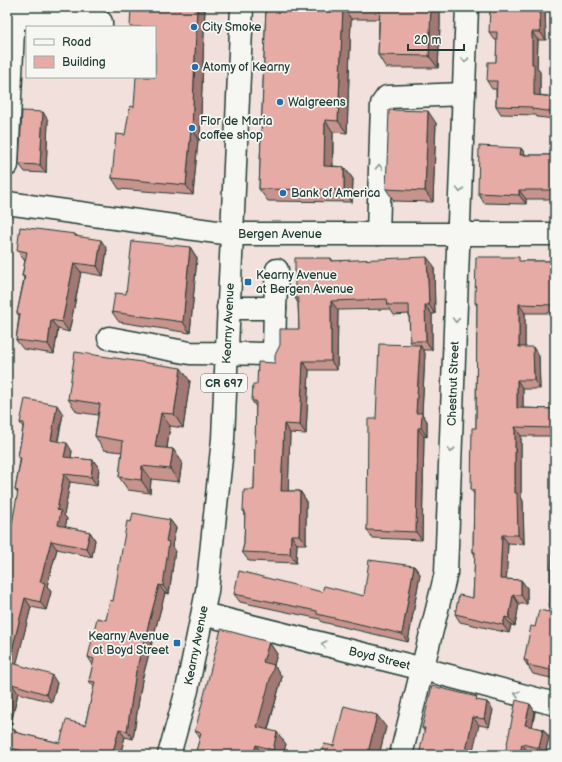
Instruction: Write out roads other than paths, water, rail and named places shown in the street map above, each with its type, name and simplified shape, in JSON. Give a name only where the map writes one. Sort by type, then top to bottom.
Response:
[{"type":"street","name":"Kearny Avenue","points":[[169,755],[188,690],[207,591],[223,439],[225,353],[242,7]]},
{"type":"street","name":"Chestnut Street","points":[[401,755],[446,573],[467,7]]},
{"type":"street","points":[[7,165],[13,12],[101,22],[101,26]]},
{"type":"street","points":[[378,234],[382,104],[387,96],[464,94]]},
{"type":"street","name":"Bergen Avenue","points":[[7,203],[231,234],[555,234]]},
{"type":"street","points":[[109,338],[190,353],[274,354],[277,270]]},
{"type":"street","points":[[228,308],[275,308]]},
{"type":"street","name":"Boyd Street","points":[[203,614],[423,669],[555,704]]},
{"type":"place","name":"City Smoke","points":[[194,27]]},
{"type":"place","name":"Atomy of Kearny","points":[[195,67]]},
{"type":"place","name":"Walgreens","points":[[280,102]]},
{"type":"place","name":"Flor de Maria coffee shop","points":[[192,128]]},
{"type":"place","name":"Bank of America","points":[[283,193]]},
{"type":"place","name":"Kearny Avenue at Bergen Avenue","points":[[248,282]]},
{"type":"place","name":"Kearny Avenue at Boyd Street","points":[[177,643]]}]
